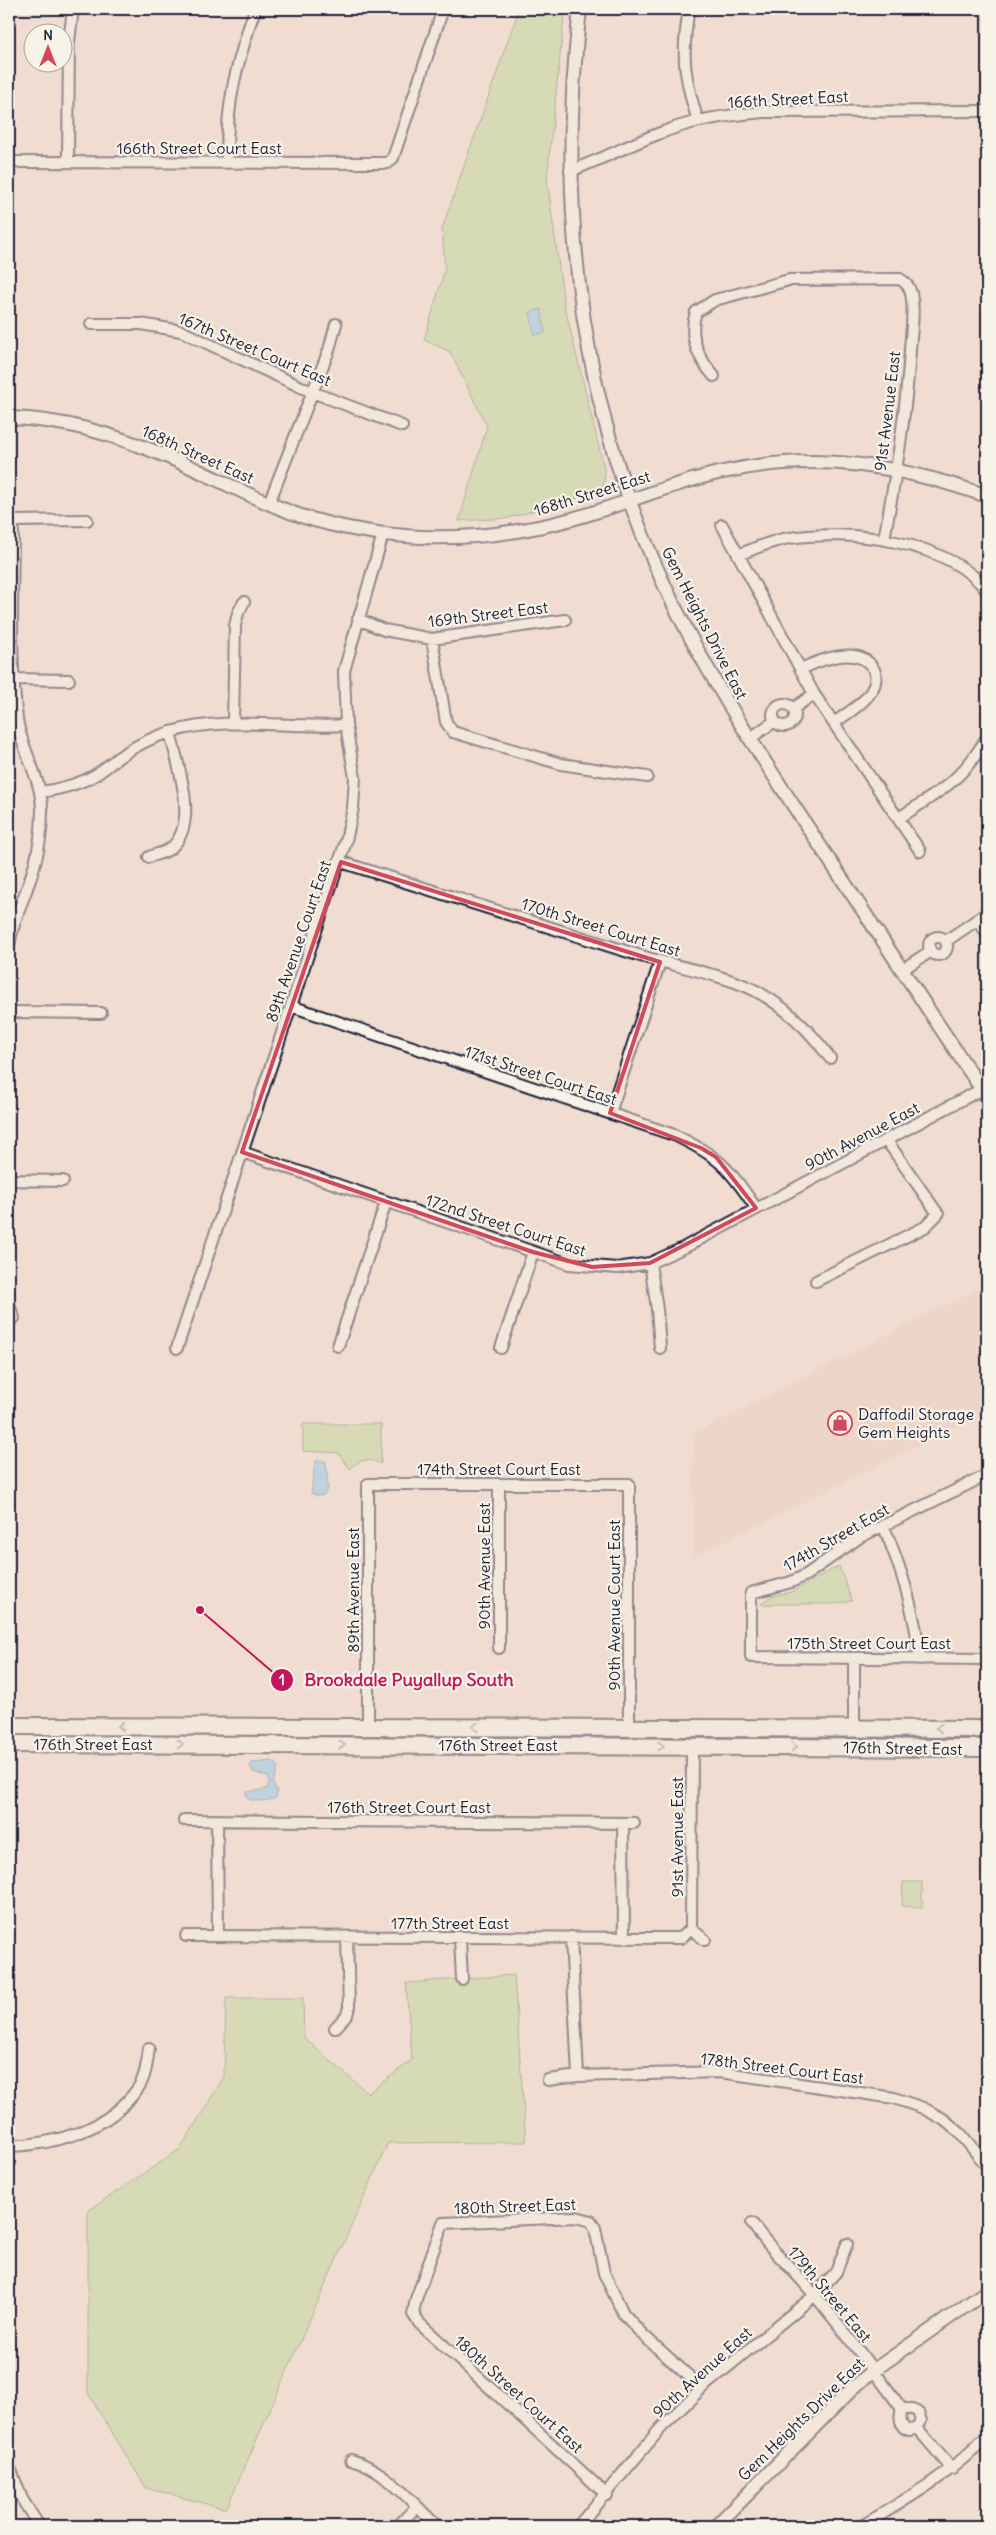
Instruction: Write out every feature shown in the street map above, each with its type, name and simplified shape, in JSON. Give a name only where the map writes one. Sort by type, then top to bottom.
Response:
[{"type":"main road","name":"176th Street East","points":[[9,1726],[987,1728]]},
{"type":"main road","points":[[224,1744],[226,1738],[232,1734],[324,1734],[365,1726]]},
{"type":"main road","points":[[455,1745],[509,1736],[623,1736],[629,1727]]},
{"type":"main road","points":[[692,1746],[695,1738],[698,1736],[772,1735],[806,1728]]},
{"type":"main road","name":"176th Street East","points":[[9,1744],[987,1748]]},
{"type":"street","points":[[68,162],[69,42],[73,9]]},
{"type":"street","points":[[227,163],[229,100],[236,68],[255,9]]},
{"type":"street","name":"166th Street Court East","points":[[9,162],[388,163],[393,158],[443,9]]},
{"type":"street","name":"Gem Heights Drive East","points":[[580,9],[570,106],[572,230],[588,345],[609,433],[630,500],[652,559],[670,598],[726,703],[984,1093]]},
{"type":"street","points":[[689,9],[685,32],[684,67],[698,121]]},
{"type":"street","name":"166th Street East","points":[[570,171],[698,121],[764,112],[987,111]]},
{"type":"street","name":"91st Avenue East","points":[[714,376],[703,364],[694,344],[694,319],[698,309],[715,300],[789,280],[900,279],[909,286],[912,307],[902,439],[884,539]]},
{"type":"street","name":"167th Street Court East","points":[[92,324],[141,324],[181,331],[312,392],[402,426]]},
{"type":"street","points":[[269,503],[336,324]]},
{"type":"street","name":"168th Street East","points":[[9,418],[56,421],[94,430],[167,456],[269,503],[324,522],[383,534],[423,537],[491,534],[540,527],[704,477],[768,464],[869,464],[924,475],[987,496]]},
{"type":"street","points":[[9,946],[18,906],[33,872],[38,850],[42,810],[41,792],[17,721],[13,679],[13,521],[87,520]]},
{"type":"street","points":[[722,525],[814,694],[899,818],[920,852]]},
{"type":"street","name":"89th Avenue Court East","points":[[177,1348],[341,862],[355,793],[354,762],[346,725],[344,671],[383,534]]},
{"type":"street","points":[[738,555],[769,543],[796,538],[834,536],[884,539],[922,549],[958,565],[982,584],[987,591]]},
{"type":"street","points":[[233,722],[235,626],[238,613],[244,602]]},
{"type":"street","name":"169th Street East","points":[[358,619],[384,630],[432,638],[565,620]]},
{"type":"street","points":[[432,638],[446,722],[453,732],[469,739],[570,766],[648,778]]},
{"type":"street","points":[[801,669],[832,657],[852,656],[865,659],[872,665],[876,672],[873,689],[868,696],[834,723]]},
{"type":"street","points":[[13,679],[69,680]]},
{"type":"street","points":[[794,708],[814,694]]},
{"type":"street","points":[[774,721],[773,713],[778,706],[786,704],[794,708]]},
{"type":"street","points":[[774,721],[782,726],[791,724],[795,717],[794,708]]},
{"type":"street","points":[[749,739],[774,721]]},
{"type":"street","points":[[41,792],[75,785],[96,775],[135,746],[170,732],[233,722],[297,726],[346,725]]},
{"type":"street","points":[[149,857],[171,848],[183,831],[186,820],[185,802],[170,732]]},
{"type":"street","points":[[899,818],[952,783],[977,754],[987,736]]},
{"type":"street","name":"170th Street Court East","points":[[341,862],[660,962],[740,984],[756,991],[798,1020],[814,1036],[830,1058]]},
{"type":"street","points":[[903,969],[930,951],[936,955],[943,954],[948,948],[946,941],[987,913]]},
{"type":"street","points":[[978,920],[987,934]]},
{"type":"street","points":[[610,1113],[660,962]]},
{"type":"street","name":"171st Street Court East","points":[[292,1006],[674,1135],[716,1157],[737,1180],[756,1208]]},
{"type":"street","points":[[9,1012],[101,1013]]},
{"type":"street","name":"90th Avenue East","points":[[756,1208],[984,1093]]},
{"type":"street","points":[[816,1281],[925,1227],[938,1214],[887,1141]]},
{"type":"street","name":"172nd Street Court East","points":[[242,1152],[569,1264],[592,1267],[617,1268],[650,1263],[685,1247],[756,1208]]},
{"type":"street","points":[[9,1180],[63,1181]]},
{"type":"street","points":[[338,1346],[386,1202]]},
{"type":"street","points":[[501,1348],[533,1252]]},
{"type":"street","points":[[650,1263],[657,1308],[660,1348]]},
{"type":"street","points":[[9,1305],[14,1318]]},
{"type":"street","name":"174th Street East","points":[[751,1657],[751,1592],[792,1582],[806,1575],[860,1537],[987,1474]]},
{"type":"street","name":"174th Street Court East","points":[[368,1484],[629,1484]]},
{"type":"street","name":"89th Avenue East","points":[[365,1726],[368,1484]]},
{"type":"street","name":"90th Avenue East","points":[[499,1484],[499,1648]]},
{"type":"street","name":"90th Avenue Court East","points":[[629,1484],[629,1727]]},
{"type":"street","points":[[883,1525],[905,1578],[916,1623],[920,1659]]},
{"type":"street","name":"175th Street Court East","points":[[751,1657],[987,1659]]},
{"type":"street","points":[[854,1659],[854,1728]]},
{"type":"street","name":"91st Avenue East","points":[[691,1929],[692,1746]]},
{"type":"street","name":"176th Street Court East","points":[[184,1820],[634,1823]]},
{"type":"street","points":[[217,1821],[218,1936]]},
{"type":"street","points":[[623,1823],[624,1938]]},
{"type":"street","points":[[691,1929],[705,1940]]},
{"type":"street","name":"177th Street East","points":[[186,1936],[460,1939],[681,1938],[691,1929]]},
{"type":"street","points":[[335,2028],[347,2015],[349,2007],[347,1937]]},
{"type":"street","points":[[571,1938],[578,2076]]},
{"type":"street","points":[[460,1939],[462,1979]]},
{"type":"street","points":[[9,2146],[57,2140],[86,2131],[105,2120],[123,2106],[139,2088],[145,2071],[148,2048]]},
{"type":"street","name":"178th Street Court East","points":[[548,2080],[578,2076],[720,2072],[894,2098],[923,2108],[942,2119],[960,2133],[987,2166]]},
{"type":"street","name":"180th Street East","points":[[443,2224],[576,2217],[590,2221],[596,2228],[604,2273],[623,2313],[643,2335],[702,2388]]},
{"type":"street","name":"179th Street East","points":[[752,2223],[766,2244],[815,2296],[874,2370],[902,2409],[900,2420],[904,2428],[909,2431],[917,2428],[920,2421],[918,2412],[913,2409],[902,2409]]},
{"type":"street","name":"180th Street Court East","points":[[443,2224],[413,2307],[413,2314],[419,2323],[607,2495]]},
{"type":"street","name":"90th Avenue East","points":[[578,2526],[607,2495],[661,2428],[702,2388],[815,2296],[836,2272],[847,2244]]},
{"type":"street","name":"Gem Heights Drive East","points":[[716,2526],[784,2456],[874,2370],[987,2291]]},
{"type":"street","name":"179th Street East","points":[[917,2428],[952,2470]]},
{"type":"street","points":[[862,2526],[928,2487],[952,2470],[987,2436]]},
{"type":"street","points":[[352,2460],[382,2474],[437,2526]]},
{"type":"street","points":[[9,2465],[22,2499],[39,2526]]},
{"type":"street","points":[[398,2526],[416,2507]]},
{"type":"highlighted area","points":[[341,862],[660,962],[610,1113],[701,1148],[716,1157],[756,1208],[650,1263],[592,1267],[533,1252],[242,1152]]},
{"type":"shaded area","name":"Daffodil Storage Gem Heights","points":[[987,1284],[987,1412],[693,1557],[693,1434]]},
{"type":"green space","points":[[519,9],[565,9],[547,178],[564,304],[605,475],[598,492],[509,518],[459,521],[487,426],[450,352],[424,340],[445,269],[442,229]]},
{"type":"green space","points":[[303,1424],[381,1424],[381,1464],[364,1460],[350,1469],[338,1453],[303,1451]]},
{"type":"green space","points":[[839,1566],[852,1601],[832,1604],[761,1604],[771,1596],[791,1592]]},
{"type":"green space","points":[[903,1882],[922,1882],[922,1907],[902,1906]]},
{"type":"green space","points":[[514,1975],[526,2142],[388,2143],[226,2509],[146,2488],[88,2393],[88,2211],[180,2149],[224,2077],[226,1998],[303,1998],[304,2038],[368,2093],[412,2060],[406,1983]]},
{"type":"water","points":[[541,309],[545,333],[534,335],[530,312]]},
{"type":"water","points":[[319,1460],[326,1462],[328,1489],[324,1495],[317,1496],[311,1493],[315,1462]]},
{"type":"water","points":[[271,1761],[276,1763],[278,1768],[273,1783],[277,1791],[276,1798],[254,1801],[247,1798],[246,1792],[266,1789],[269,1784],[268,1777],[253,1772],[250,1766],[252,1763]]},
{"type":"place","name":"Daffodil Storage Gem Heights","points":[[840,1423]]},
{"type":"place","name":"Brookdale Puyallup South","points":[[200,1610]]}]
